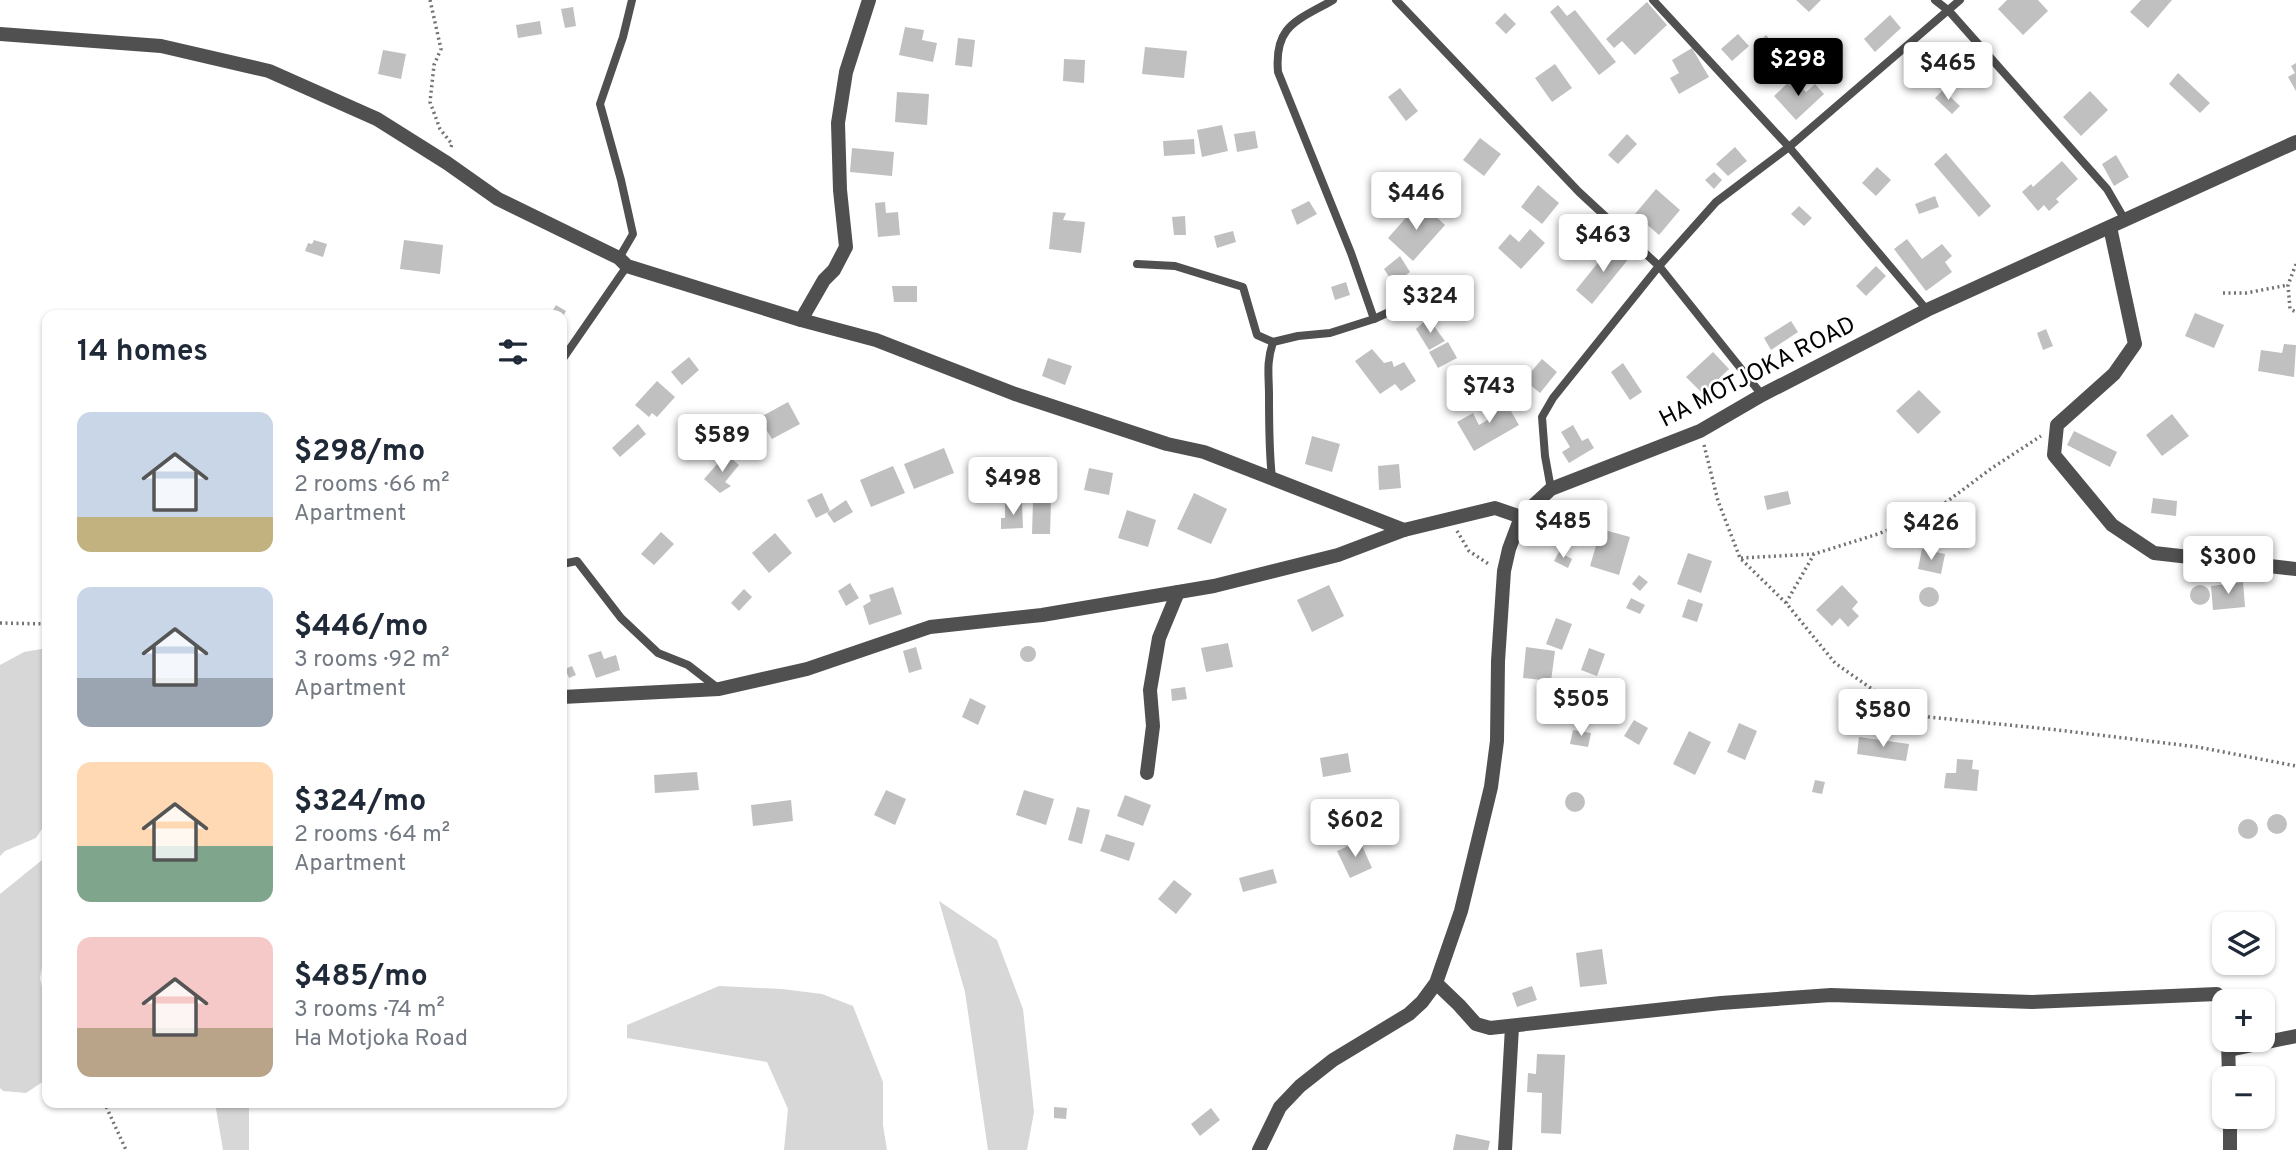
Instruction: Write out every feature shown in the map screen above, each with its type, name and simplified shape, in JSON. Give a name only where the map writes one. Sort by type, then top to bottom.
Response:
[{"type":"street","points":[[801,320],[846,247],[840,190],[838,123],[846,72],[869,0]]},
{"type":"street","points":[[0,34],[161,46],[269,71],[377,119],[498,199],[623,262],[801,320],[876,340],[1015,394],[1167,444],[1204,452],[1404,530]]},
{"type":"street","name":"HA MOTJOKA ROAD","points":[[1259,1150],[1280,1107],[1300,1086],[1333,1060],[1409,1014],[1422,1002],[1436,982],[1461,911],[1491,787],[1497,741],[1497,661],[1504,571],[1521,517],[1551,489],[1700,431],[1762,395],[1927,310],[2296,142]]},
{"type":"street","points":[[2110,227],[2135,344],[2114,374],[2057,425],[2054,455],[2112,525],[2154,552],[2296,569]]},
{"type":"street","points":[[567,697],[719,689],[807,669],[930,627],[1042,615],[1214,586],[1338,555],[1404,530],[1496,508],[1521,517]]},
{"type":"street","points":[[1147,774],[1153,726],[1150,690],[1159,638],[1178,592]]},
{"type":"street","points":[[1436,982],[1476,1024],[1490,1028],[1721,1003],[1831,995],[2032,1002],[2212,994]]},
{"type":"street","points":[[1505,1150],[1512,1027]]},
{"type":"street","points":[[2275,1039],[2296,1036]]},
{"type":"street","points":[[2230,1129],[2231,1150]]},
{"type":"lane","points":[[567,352],[623,262],[633,234],[600,104],[623,37],[632,0]]},
{"type":"lane","points":[[1333,0],[1287,27],[1276,52],[1278,72],[1351,253],[1374,319]]},
{"type":"lane","points":[[1396,0],[1579,192],[1659,266],[1762,395]]},
{"type":"lane","points":[[1653,0],[1789,147],[1927,310]]},
{"type":"lane","points":[[1935,0],[1949,11],[2107,189],[2125,220]]},
{"type":"lane","points":[[1551,489],[1542,417],[1553,398],[1659,266],[1716,202],[1789,147],[1960,0]]},
{"type":"lane","points":[[1137,264],[1175,266],[1243,288],[1257,335],[1273,342],[1330,333],[1374,319],[1422,296]]},
{"type":"lane","points":[[1272,478],[1268,446],[1267,362],[1273,342]]},
{"type":"lane","points":[[567,563],[577,561],[621,618],[658,653],[688,665],[719,689]]},
{"type":"path","points":[[430,0],[441,49],[434,65],[430,102],[440,129],[452,144],[447,163]]},
{"type":"path","points":[[2296,264],[2288,285],[2291,309],[2296,312]]},
{"type":"path","points":[[2223,293],[2246,293],[2288,285]]},
{"type":"path","points":[[1740,558],[1814,554],[1878,534],[1933,512],[1992,468],[2057,425]]},
{"type":"path","points":[[1700,431],[1718,501],[1740,558],[1786,603],[1835,663],[1872,689],[1909,710],[1929,717],[2185,746],[2296,766]]},
{"type":"path","points":[[1448,518],[1469,551],[1485,563],[1504,571]]},
{"type":"path","points":[[1786,603],[1814,554]]},
{"type":"path","points":[[0,623],[42,624]]},
{"type":"path","points":[[107,1108],[126,1150]]},
{"type":"shaded area","points":[[42,649],[42,829],[36,838],[5,851],[0,856],[0,665],[24,652]]},
{"type":"shaded area","points":[[42,860],[42,1082],[26,1093],[3,1091],[0,1088],[0,894]]},
{"type":"shaded area","points":[[939,901],[997,940],[1023,1009],[1034,1112],[1027,1150],[988,1150],[965,992]]},
{"type":"shaded area","points":[[719,986],[822,994],[853,1006],[883,1082],[883,1125],[887,1150],[784,1150],[788,1109],[767,1062],[627,1038],[627,1025]]},
{"type":"shaded area","points":[[216,1108],[248,1108],[249,1150],[223,1150]]},
{"type":"building","points":[[1796,0],[1821,0],[1809,12]]},
{"type":"building","points":[[2007,0],[2038,0],[2048,11],[2023,35],[1998,9]]},
{"type":"building","points":[[2141,0],[2172,0],[2148,28],[2130,12]]},
{"type":"building","points":[[1647,2],[1667,25],[1635,55],[1622,41],[1614,48],[1606,39]]},
{"type":"building","points":[[1558,5],[1567,16],[1575,10],[1616,62],[1599,75],[1550,12]]},
{"type":"building","points":[[573,7],[576,26],[565,28],[561,9]]},
{"type":"building","points":[[1505,13],[1516,24],[1506,34],[1495,23]]},
{"type":"building","points":[[1890,15],[1901,28],[1875,52],[1864,39]]},
{"type":"building","points":[[540,21],[542,34],[518,38],[516,25]]},
{"type":"building","points":[[905,27],[924,30],[922,40],[937,43],[933,62],[899,55]]},
{"type":"building","points":[[1738,34],[1749,46],[1732,61],[1721,49]]},
{"type":"building","points":[[1766,35],[1775,45],[1764,57],[1754,46]]},
{"type":"building","points":[[958,38],[975,40],[972,67],[955,65]]},
{"type":"building","points":[[1145,47],[1187,51],[1184,78],[1142,74]]},
{"type":"building","points":[[1692,48],[1709,77],[1679,94],[1670,78],[1679,73],[1672,60]]},
{"type":"building","points":[[383,50],[406,54],[401,79],[378,74]]},
{"type":"building","points":[[1064,59],[1085,60],[1084,83],[1063,81]]},
{"type":"building","points":[[2296,63],[2296,91],[2288,77],[2295,73],[2291,66]]},
{"type":"building","points":[[1555,64],[1572,88],[1552,102],[1535,78]]},
{"type":"building","points":[[2178,73],[2210,103],[2200,113],[2169,84]]},
{"type":"building","points":[[1793,78],[1806,92],[1815,84],[1824,94],[1796,120],[1774,96]]},
{"type":"building","points":[[1400,88],[1418,111],[1406,121],[1388,97]]},
{"type":"building","points":[[1943,90],[1960,106],[1952,114],[1935,98]]},
{"type":"building","points":[[2090,91],[2108,110],[2081,136],[2063,117]]},
{"type":"building","points":[[897,92],[929,94],[927,125],[895,122]]},
{"type":"building","points":[[1222,125],[1228,151],[1202,157],[1197,130]]},
{"type":"building","points":[[1255,131],[1258,148],[1237,152],[1234,134]]},
{"type":"building","points":[[1627,134],[1637,144],[1618,164],[1608,155]]},
{"type":"building","points":[[1480,138],[1501,154],[1484,176],[1463,160]]},
{"type":"building","points":[[1194,139],[1195,154],[1164,156],[1163,141]]},
{"type":"building","points":[[1735,147],[1747,161],[1728,176],[1716,164]]},
{"type":"building","points":[[852,148],[894,152],[892,176],[850,172]]},
{"type":"building","points":[[1946,153],[1991,206],[1979,217],[1934,164]]},
{"type":"building","points":[[2116,155],[2129,177],[2114,186],[2102,164]]},
{"type":"building","points":[[2062,161],[2078,179],[2056,199],[2059,202],[2049,211],[2044,205],[2038,211],[2022,192],[2031,184],[2033,187]]},
{"type":"building","points":[[1877,167],[1891,180],[1876,196],[1862,183]]},
{"type":"building","points":[[1714,172],[1722,180],[1714,189],[1705,180]]},
{"type":"building","points":[[1538,185],[1559,203],[1542,224],[1521,207]]},
{"type":"building","points":[[1656,189],[1680,210],[1659,235],[1635,214]]},
{"type":"building","points":[[1935,196],[1939,207],[1919,214],[1915,204]]},
{"type":"building","points":[[1309,201],[1317,214],[1297,225],[1291,210]]},
{"type":"building","points":[[885,202],[886,213],[898,212],[900,235],[878,237],[875,203]]},
{"type":"building","points":[[1420,202],[1445,225],[1413,261],[1388,238]]},
{"type":"building","points":[[1799,206],[1812,218],[1804,226],[1791,214]]},
{"type":"building","points":[[1053,212],[1066,213],[1063,220],[1085,222],[1081,253],[1049,249]]},
{"type":"building","points":[[1185,216],[1186,235],[1174,235],[1172,217]]},
{"type":"building","points":[[1530,229],[1545,243],[1521,269],[1498,248],[1510,234],[1519,242]]},
{"type":"building","points":[[1233,231],[1236,242],[1217,248],[1214,236]]},
{"type":"building","points":[[1907,239],[1922,259],[1942,244],[1952,256],[1945,262],[1952,272],[1926,291],[1894,249]]},
{"type":"building","points":[[314,240],[327,244],[323,257],[305,251],[308,243],[312,244]]},
{"type":"building","points":[[404,240],[443,245],[440,274],[400,269]]},
{"type":"building","points":[[1613,244],[1630,257],[1592,304],[1576,290]]},
{"type":"building","points":[[1400,256],[1410,272],[1394,284],[1384,269]]},
{"type":"building","points":[[1876,266],[1886,276],[1866,296],[1856,286]]},
{"type":"building","points":[[1346,282],[1350,295],[1335,300],[1331,287]]},
{"type":"building","points":[[892,286],[917,286],[917,302],[894,302]]},
{"type":"building","points":[[2195,313],[2224,325],[2214,348],[2185,336]]},
{"type":"building","points":[[1428,318],[1445,341],[1429,350],[1416,329]]},
{"type":"building","points":[[1791,321],[1798,332],[1771,350],[1764,338]]},
{"type":"building","points":[[2046,329],[2053,346],[2043,350],[2037,333]]},
{"type":"building","points":[[1448,342],[1457,358],[1438,368],[1429,352]]},
{"type":"building","points":[[2284,344],[2296,345],[2294,377],[2258,371],[2261,350],[2282,353]]},
{"type":"building","points":[[1372,349],[1384,363],[1392,361],[1394,367],[1404,362],[1416,381],[1401,391],[1395,384],[1380,394],[1355,361]]},
{"type":"building","points":[[1713,352],[1729,369],[1703,394],[1686,377]]},
{"type":"building","points":[[689,357],[699,370],[682,385],[671,372]]},
{"type":"building","points":[[1048,358],[1072,366],[1065,385],[1042,376]]},
{"type":"building","points":[[1542,359],[1557,372],[1540,393],[1524,380]]},
{"type":"building","points":[[1623,363],[1642,392],[1630,400],[1611,372]]},
{"type":"building","points":[[657,381],[675,397],[657,417],[652,413],[649,417],[635,405]]},
{"type":"building","points":[[1919,390],[1941,412],[1918,434],[1896,411]]},
{"type":"building","points":[[1504,399],[1519,425],[1474,451],[1457,422],[1473,413],[1479,425],[1489,419],[1484,410]]},
{"type":"building","points":[[788,402],[800,424],[772,439],[759,418]]},
{"type":"building","points":[[2172,414],[2189,436],[2162,456],[2146,435]]},
{"type":"building","points":[[747,415],[752,421],[743,428],[738,422]]},
{"type":"building","points":[[638,424],[646,434],[620,457],[612,448]]},
{"type":"building","points":[[1573,425],[1582,441],[1588,438],[1594,448],[1569,463],[1562,452],[1570,447],[1561,432]]},
{"type":"building","points":[[2074,431],[2117,452],[2110,467],[2067,445]]},
{"type":"building","points":[[1312,436],[1340,444],[1332,472],[1305,464]]},
{"type":"building","points":[[944,448],[954,473],[914,489],[904,464]]},
{"type":"building","points":[[726,454],[739,465],[725,482],[731,486],[720,493],[704,479]]},
{"type":"building","points":[[1020,459],[1021,475],[998,479],[996,470],[1006,468],[1005,461]]},
{"type":"building","points":[[1399,464],[1401,488],[1379,490],[1378,466]]},
{"type":"building","points":[[893,466],[905,493],[871,507],[860,480]]},
{"type":"building","points":[[1089,468],[1113,473],[1109,495],[1084,490]]},
{"type":"building","points":[[1788,491],[1791,504],[1767,510],[1764,496]]},
{"type":"building","points":[[822,493],[830,511],[816,518],[807,500]]},
{"type":"building","points":[[1194,493],[1227,509],[1211,544],[1177,529]]},
{"type":"building","points":[[2153,498],[2177,501],[2176,516],[2151,513]]},
{"type":"building","points":[[846,500],[853,512],[834,523],[827,513]]},
{"type":"building","points":[[1033,501],[1051,501],[1050,534],[1032,534]]},
{"type":"building","points":[[1022,503],[1023,528],[1001,529],[1001,518],[1005,518],[1005,504]]},
{"type":"building","points":[[1127,510],[1156,520],[1148,547],[1118,538]]},
{"type":"building","points":[[1601,529],[1630,537],[1619,575],[1590,566]]},
{"type":"building","points":[[661,532],[674,544],[654,565],[641,554]]},
{"type":"building","points":[[775,533],[792,553],[769,573],[752,553]]},
{"type":"building","points":[[1922,549],[1945,554],[1941,574],[1918,569]]},
{"type":"building","points":[[1559,552],[1572,559],[1568,568],[1554,561]]},
{"type":"building","points":[[1688,553],[1712,561],[1701,593],[1677,584]]},
{"type":"building","points":[[1639,575],[1648,582],[1640,591],[1632,584]]},
{"type":"building","points":[[2243,582],[2245,607],[2213,610],[2211,586]]},
{"type":"building","points":[[850,583],[859,598],[846,606],[838,591]]},
{"type":"building","points":[[1329,585],[1344,616],[1312,632],[1297,600]]},
{"type":"building","points":[[1842,585],[1858,602],[1852,609],[1859,616],[1848,627],[1840,618],[1832,626],[1816,610]]},
{"type":"building","points":[[2200,585],[2207,588],[2210,595],[2207,602],[2200,605],[2193,602],[2190,595],[2193,588]]},
{"type":"building","points":[[893,587],[902,614],[869,625],[863,606],[871,601],[869,595]]},
{"type":"building","points":[[1929,587],[1936,590],[1939,597],[1936,604],[1929,607],[1922,604],[1919,597],[1922,590]]},
{"type":"building","points":[[744,589],[752,597],[739,611],[731,603]]},
{"type":"building","points":[[1631,598],[1645,605],[1640,614],[1626,608]]},
{"type":"building","points":[[1688,599],[1703,604],[1697,622],[1682,617]]},
{"type":"building","points":[[1556,618],[1572,624],[1562,650],[1546,644]]},
{"type":"building","points":[[1228,643],[1233,667],[1206,672],[1201,648]]},
{"type":"building","points":[[1025,646],[1031,646],[1036,654],[1034,660],[1025,662],[1020,657],[1020,651]]},
{"type":"building","points":[[916,647],[922,669],[909,673],[903,651]]},
{"type":"building","points":[[1526,647],[1555,651],[1551,681],[1523,678]]},
{"type":"building","points":[[1589,648],[1605,654],[1597,676],[1581,670]]},
{"type":"building","points":[[601,651],[604,659],[616,655],[620,670],[596,678],[588,655]]},
{"type":"building","points":[[572,666],[576,675],[569,678],[567,668]]},
{"type":"building","points":[[1185,687],[1187,699],[1172,701],[1171,689]]},
{"type":"building","points":[[970,698],[986,706],[978,725],[962,717]]},
{"type":"building","points":[[1634,720],[1648,728],[1639,745],[1624,736]]},
{"type":"building","points":[[1739,723],[1757,731],[1745,760],[1727,752]]},
{"type":"building","points":[[1573,730],[1591,733],[1588,747],[1570,744]]},
{"type":"building","points":[[1689,731],[1711,742],[1695,775],[1673,764]]},
{"type":"building","points":[[1859,737],[1909,744],[1906,761],[1857,754]]},
{"type":"building","points":[[1348,753],[1351,772],[1323,777],[1320,758]]},
{"type":"building","points":[[1957,759],[1973,760],[1972,769],[1979,770],[1977,791],[1944,788],[1946,773],[1956,773]]},
{"type":"building","points":[[697,772],[699,790],[655,793],[654,775]]},
{"type":"building","points":[[1815,780],[1825,782],[1822,794],[1812,792]]},
{"type":"building","points":[[886,790],[906,799],[895,825],[874,815]]},
{"type":"building","points":[[1024,790],[1054,799],[1046,825],[1016,815]]},
{"type":"building","points":[[1575,792],[1582,795],[1585,802],[1582,809],[1575,812],[1568,809],[1565,802],[1568,795]]},
{"type":"building","points":[[1125,795],[1151,805],[1143,826],[1117,816]]},
{"type":"building","points":[[791,800],[793,821],[753,826],[751,805]]},
{"type":"building","points":[[1077,807],[1090,810],[1082,844],[1068,840]]},
{"type":"building","points":[[2277,814],[2284,817],[2287,824],[2284,831],[2277,834],[2270,831],[2267,824],[2270,817]]},
{"type":"building","points":[[2248,819],[2255,822],[2258,829],[2255,836],[2248,839],[2241,836],[2238,829],[2241,822]]},
{"type":"building","points":[[1106,834],[1135,843],[1129,861],[1100,851]]},
{"type":"building","points":[[1360,841],[1372,868],[1350,878],[1337,851]]},
{"type":"building","points":[[1273,869],[1277,883],[1243,892],[1239,878]]},
{"type":"building","points":[[1174,880],[1192,894],[1176,914],[1158,899]]},
{"type":"building","points":[[1602,949],[1607,984],[1580,987],[1576,953]]},
{"type":"building","points":[[1532,986],[1537,1000],[1517,1007],[1512,993]]},
{"type":"building","points":[[1537,1054],[1565,1055],[1561,1134],[1541,1133],[1542,1093],[1527,1092],[1528,1073],[1536,1074]]},
{"type":"building","points":[[1054,1107],[1067,1108],[1066,1119],[1054,1118]]},
{"type":"building","points":[[1211,1108],[1220,1120],[1200,1136],[1191,1124]]},
{"type":"building","points":[[1456,1134],[1490,1141],[1488,1150],[1453,1150]]}]
